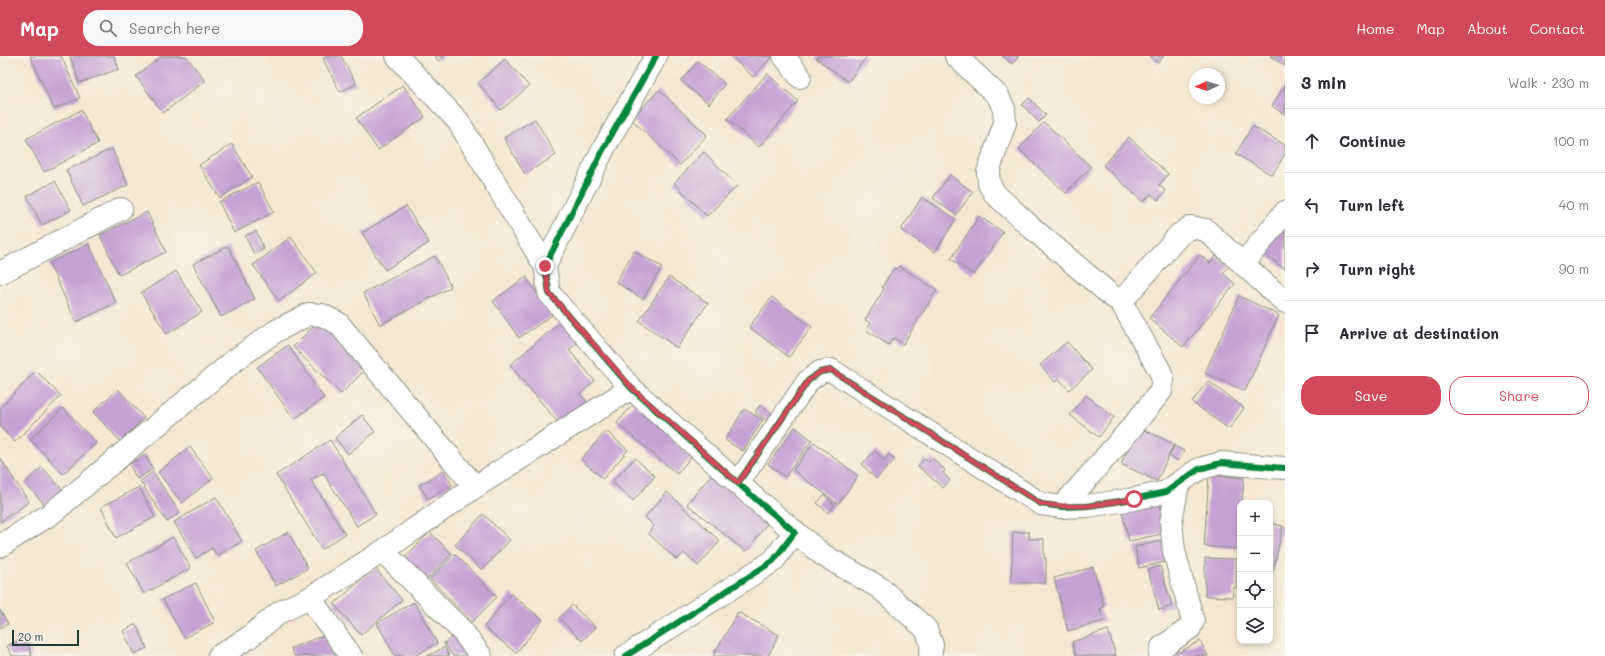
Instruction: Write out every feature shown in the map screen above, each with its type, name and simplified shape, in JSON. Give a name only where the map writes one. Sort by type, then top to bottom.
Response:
[{"type":"street","points":[[397,56],[458,121],[545,266],[549,293],[632,388],[738,483],[823,555],[880,588],[926,629],[932,644],[930,656]]},
{"type":"street","points":[[545,266],[604,148],[656,56]]},
{"type":"street","points":[[784,56],[800,77]]},
{"type":"street","points":[[956,56],[998,96],[1004,109],[1005,123],[988,172],[989,184],[995,194],[1112,297],[1120,300],[1160,370],[1163,380],[1160,391],[1133,426],[1062,506]]},
{"type":"street","points":[[0,273],[121,209]]},
{"type":"street","points":[[1243,264],[1285,212]]},
{"type":"street","points":[[1120,300],[1127,295],[1179,235],[1190,227],[1206,230],[1285,302]]},
{"type":"street","points":[[0,546],[52,513],[235,360],[276,331],[309,314],[322,315],[338,323],[475,487]]},
{"type":"street","points":[[738,483],[808,381],[820,372],[831,370],[1041,504],[1087,506],[1134,499],[1166,492],[1199,469],[1222,463],[1285,468]]},
{"type":"street","points":[[218,656],[248,638],[280,612],[310,598],[383,551],[475,487],[632,388]]},
{"type":"street","points":[[1160,656],[1162,647],[1190,628],[1193,621],[1173,543],[1171,522],[1178,484]]},
{"type":"street","points":[[626,656],[773,561],[795,532]]},
{"type":"street","points":[[383,551],[464,632],[481,656]]},
{"type":"street","points":[[310,598],[351,656]]},
{"type":"building","points":[[30,56],[61,56],[80,98],[54,109]]},
{"type":"building","points":[[70,56],[114,56],[119,69],[79,83]]},
{"type":"building","points":[[162,56],[186,56],[205,81],[163,113],[136,76]]},
{"type":"building","points":[[329,56],[341,56],[356,84],[340,92],[323,59]]},
{"type":"building","points":[[435,56],[445,56],[438,61]]},
{"type":"building","points":[[731,56],[773,56],[753,77]]},
{"type":"building","points":[[818,56],[867,56],[848,82],[816,58]]},
{"type":"building","points":[[1002,56],[1019,56],[1012,64]]},
{"type":"building","points":[[1150,56],[1164,56],[1158,63]]},
{"type":"building","points":[[1270,56],[1285,56],[1285,66]]},
{"type":"building","points":[[505,59],[529,86],[501,110],[478,83]]},
{"type":"building","points":[[698,61],[725,84],[709,104],[681,81]]},
{"type":"building","points":[[767,74],[798,101],[759,147],[727,119]]},
{"type":"building","points":[[403,85],[425,117],[378,150],[356,118]]},
{"type":"building","points":[[1285,85],[1285,115],[1272,106]]},
{"type":"building","points":[[659,90],[707,135],[680,165],[631,119]]},
{"type":"building","points":[[1029,98],[1046,115],[1039,122],[1022,105]]},
{"type":"building","points":[[81,110],[98,143],[44,172],[26,139]]},
{"type":"building","points":[[535,119],[556,155],[525,174],[504,138]]},
{"type":"building","points":[[1044,122],[1091,167],[1066,193],[1019,149]]},
{"type":"building","points":[[1252,126],[1285,145],[1285,154],[1272,175],[1236,154]]},
{"type":"building","points":[[1129,137],[1168,174],[1159,185],[1166,191],[1158,200],[1151,194],[1143,202],[1103,165]]},
{"type":"building","points":[[232,144],[252,177],[220,198],[199,165]]},
{"type":"building","points":[[112,149],[128,185],[83,206],[66,170]]},
{"type":"building","points":[[704,152],[737,186],[707,216],[674,183]]},
{"type":"building","points":[[950,175],[973,192],[956,215],[933,198]]},
{"type":"building","points":[[55,181],[71,210],[42,225],[27,196]]},
{"type":"building","points":[[258,182],[274,212],[234,233],[219,202]]},
{"type":"building","points":[[922,197],[956,219],[935,252],[901,230]]},
{"type":"building","points":[[406,206],[429,243],[385,270],[362,233]]},
{"type":"building","points":[[147,212],[166,252],[119,275],[100,235]]},
{"type":"building","points":[[979,216],[1003,232],[974,275],[951,259]]},
{"type":"building","points":[[1285,222],[1285,269],[1260,251]]},
{"type":"building","points":[[256,231],[264,249],[254,254],[245,236]]},
{"type":"building","points":[[291,237],[317,273],[279,301],[253,265]]},
{"type":"building","points":[[89,244],[116,303],[76,322],[49,263]]},
{"type":"building","points":[[228,246],[255,299],[221,317],[193,264]]},
{"type":"building","points":[[634,251],[662,267],[643,299],[616,282]]},
{"type":"building","points":[[1200,255],[1210,263],[1216,256],[1229,266],[1223,273],[1235,284],[1183,347],[1149,318]]},
{"type":"building","points":[[435,256],[451,287],[380,325],[363,293]]},
{"type":"building","points":[[899,266],[937,290],[903,344],[893,338],[889,345],[866,330],[871,323],[865,320],[884,289],[882,287],[894,268],[897,269]]},
{"type":"building","points":[[176,271],[202,312],[167,334],[141,293]]},
{"type":"building","points":[[526,277],[552,315],[519,338],[493,301]]},
{"type":"building","points":[[669,277],[708,303],[677,348],[639,321]]},
{"type":"building","points":[[1239,296],[1279,315],[1245,391],[1205,373]]},
{"type":"building","points":[[772,297],[812,327],[789,357],[749,327]]},
{"type":"building","points":[[565,318],[582,339],[569,350],[595,381],[580,394],[587,402],[560,425],[510,365]]},
{"type":"building","points":[[319,321],[367,368],[341,394],[293,347]]},
{"type":"building","points":[[1067,342],[1092,370],[1069,390],[1059,379],[1055,382],[1040,365]]},
{"type":"building","points":[[288,345],[324,398],[294,419],[257,367]]},
{"type":"building","points":[[36,371],[61,396],[15,442],[0,427],[0,408]]},
{"type":"building","points":[[1208,381],[1244,408],[1229,429],[1192,402]]},
{"type":"building","points":[[118,389],[144,418],[120,441],[93,412]]},
{"type":"building","points":[[1086,395],[1114,417],[1099,437],[1070,415]]},
{"type":"building","points":[[637,400],[696,451],[677,474],[617,423]]},
{"type":"building","points":[[760,405],[774,415],[769,422],[755,412]]},
{"type":"building","points":[[63,408],[96,443],[63,474],[30,439]]},
{"type":"building","points":[[744,409],[763,420],[743,451],[725,440]]},
{"type":"building","points":[[362,415],[375,432],[348,454],[335,438]]},
{"type":"building","points":[[795,427],[812,440],[785,477],[768,464]]},
{"type":"building","points":[[1138,427],[1174,444],[1157,481],[1121,464]]},
{"type":"building","points":[[606,431],[628,450],[603,479],[581,459]]},
{"type":"building","points":[[330,440],[376,514],[357,526],[323,473],[311,480],[345,534],[322,549],[276,475]]},
{"type":"building","points":[[814,442],[858,476],[838,504],[793,470]]},
{"type":"building","points":[[1174,446],[1184,451],[1179,461],[1169,456]]},
{"type":"building","points":[[190,447],[213,478],[182,503],[158,472]]},
{"type":"building","points":[[875,451],[884,460],[889,454],[895,460],[876,479],[862,464]]},
{"type":"building","points":[[145,455],[153,469],[137,479],[129,464]]},
{"type":"building","points":[[0,458],[29,502],[0,522]]},
{"type":"building","points":[[635,458],[655,476],[633,501],[612,482]]},
{"type":"building","points":[[925,458],[929,462],[932,458],[945,470],[943,473],[950,480],[943,488],[918,466]]},
{"type":"building","points":[[42,467],[63,490],[46,506],[25,483]]},
{"type":"building","points":[[444,471],[452,485],[428,499],[419,485]]},
{"type":"building","points":[[153,472],[180,513],[167,522],[140,481]]},
{"type":"building","points":[[712,474],[769,521],[747,551],[745,551],[687,504]]},
{"type":"building","points":[[1209,475],[1244,478],[1242,500],[1237,500],[1237,549],[1204,546]]},
{"type":"building","points":[[139,487],[155,517],[116,538],[101,507]]},
{"type":"building","points":[[667,492],[720,541],[698,566],[684,553],[677,560],[648,533],[654,526],[645,517]]},
{"type":"building","points":[[824,495],[835,505],[828,513],[817,503]]},
{"type":"building","points":[[216,497],[242,541],[217,556],[212,548],[196,558],[174,522]]},
{"type":"building","points":[[1159,498],[1161,510],[1166,509],[1162,534],[1129,541],[1121,507]]},
{"type":"building","points":[[483,514],[510,540],[482,570],[455,545]]},
{"type":"building","points":[[1273,524],[1283,526],[1273,571]]},
{"type":"building","points":[[288,532],[308,568],[276,586],[256,551]]},
{"type":"building","points":[[430,532],[452,554],[424,582],[402,560]]},
{"type":"building","points":[[1013,532],[1029,532],[1029,539],[1044,539],[1046,583],[1011,583]]},
{"type":"building","points":[[173,537],[191,568],[144,594],[127,563]]},
{"type":"building","points":[[1164,540],[1169,561],[1139,568],[1135,547]]},
{"type":"building","points":[[455,554],[497,597],[472,622],[430,579]]},
{"type":"building","points":[[1205,558],[1237,559],[1236,588],[1233,588],[1233,597],[1205,596]]},
{"type":"building","points":[[1160,566],[1172,606],[1159,610],[1148,570]]},
{"type":"building","points":[[1093,567],[1104,607],[1100,609],[1104,621],[1068,631],[1054,578]]},
{"type":"building","points":[[375,568],[402,600],[361,635],[334,604]]},
{"type":"building","points":[[196,583],[215,622],[184,638],[163,599]]},
{"type":"building","points":[[511,594],[543,620],[516,653],[484,627]]},
{"type":"building","points":[[414,602],[437,643],[415,656],[395,656],[377,623]]},
{"type":"building","points":[[572,605],[595,627],[582,641],[559,618]]},
{"type":"building","points":[[0,610],[8,624],[0,628]]},
{"type":"building","points":[[738,612],[779,635],[768,656],[713,656]]},
{"type":"building","points":[[136,624],[147,648],[134,654],[123,631]]},
{"type":"building","points":[[1108,630],[1116,656],[1076,656],[1072,642]]},
{"type":"building","points":[[459,632],[477,656],[453,656],[444,643]]},
{"type":"building","points":[[330,633],[338,656],[294,656],[291,648]]},
{"type":"building","points":[[25,638],[32,656],[12,656],[7,646]]},
{"type":"building","points":[[1200,641],[1208,656],[1172,656]]},
{"type":"building","points":[[445,647],[449,656],[427,656]]},
{"type":"cycle path","points":[[626,656],[773,561],[795,532],[759,502],[631,388],[549,293],[545,266],[604,148],[656,56]]},
{"type":"cycle path","points":[[738,483],[808,381],[820,372],[831,370],[1041,504],[1062,507],[1087,506],[1134,499],[1166,492],[1199,469],[1221,463],[1285,468]]},
{"type":"route","points":[[545,266],[549,293],[632,388],[738,483],[808,381],[820,372],[831,370],[1041,504],[1087,506],[1134,499]]}]
